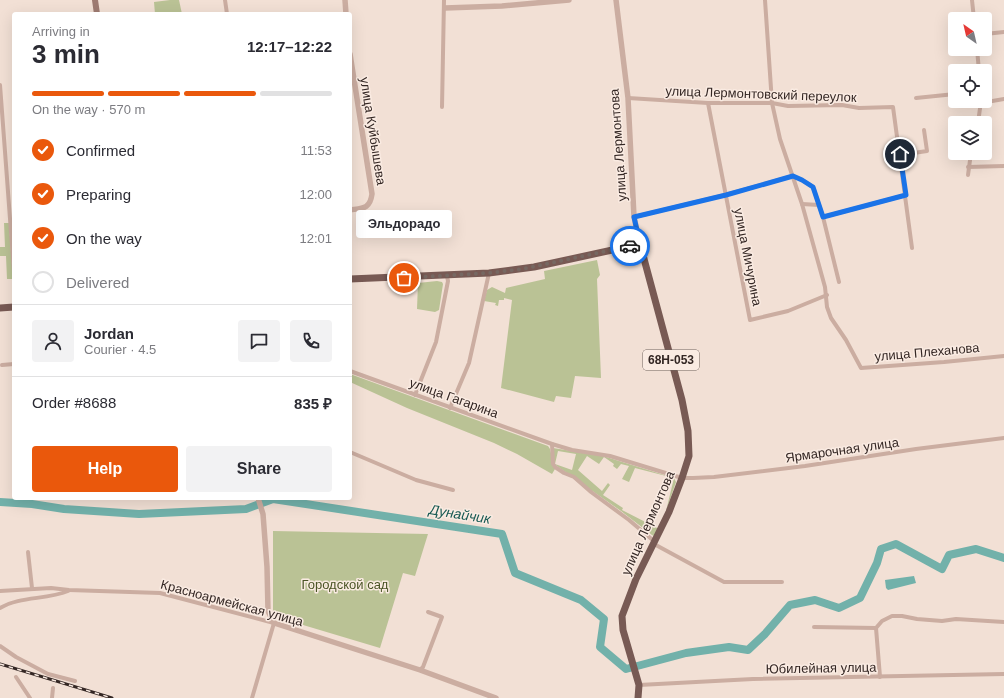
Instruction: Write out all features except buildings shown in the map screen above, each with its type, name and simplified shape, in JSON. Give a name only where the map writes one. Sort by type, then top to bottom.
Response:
[{"type":"main road","points":[[95,0],[97,12]]},
{"type":"main road","points":[[352,279],[489,273],[534,267],[640,244]]},
{"type":"main road","name":"улица Лермонтова","points":[[638,698],[639,685],[623,630],[622,616],[636,580],[669,512],[682,478],[688,456],[688,431],[682,400],[640,244]]},
{"type":"main road","points":[[0,308],[12,307]]},
{"type":"street","points":[[225,0],[227,12]]},
{"type":"street","points":[[345,0],[346,12]]},
{"type":"street","points":[[442,107],[444,0]]},
{"type":"street","points":[[445,8],[502,6],[569,0]]},
{"type":"street","name":"улица Лермонтова","points":[[616,0],[628,98],[634,217],[640,244]]},
{"type":"street","points":[[765,0],[772,103],[780,139],[802,204],[827,295]]},
{"type":"street","points":[[972,0],[973,12]]},
{"type":"street","points":[[992,33],[1004,32]]},
{"type":"street","name":"улица Куйбышева","points":[[352,67],[372,194],[369,204],[364,208],[352,210]]},
{"type":"street","points":[[0,85],[12,243]]},
{"type":"street","points":[[916,98],[948,95]]},
{"type":"street","name":"улица Лермонтовский переулок","points":[[628,98],[708,103],[772,103],[788,106],[842,105],[859,108],[893,107],[900,155]]},
{"type":"street","points":[[992,101],[1004,99]]},
{"type":"street","name":"улица Мичурина","points":[[708,103],[750,320],[788,311],[827,295]]},
{"type":"street","points":[[912,248],[900,155],[927,151],[924,130]]},
{"type":"street","points":[[968,175],[970,160]]},
{"type":"street","points":[[968,167],[1004,166]]},
{"type":"street","points":[[634,217],[726,195],[793,176],[813,187],[823,217],[840,282]]},
{"type":"street","points":[[823,217],[906,195]]},
{"type":"street","points":[[802,204],[819,204]]},
{"type":"street","points":[[450,408],[470,363],[489,273]]},
{"type":"street","points":[[415,395],[436,342],[448,282],[447,276]]},
{"type":"street","name":"улица Плеханова","points":[[827,295],[827,307],[831,318],[846,340],[861,368],[1004,356]]},
{"type":"street","points":[[2,365],[12,364]]},
{"type":"street","name":"улица Гагарина","points":[[352,372],[552,444],[572,450],[610,456],[682,478]]},
{"type":"street","name":"Ярмарочная улица","points":[[682,478],[714,477],[805,466],[916,449],[1004,438]]},
{"type":"street","points":[[552,444],[553,464],[555,467],[574,477],[591,492],[629,520],[654,543],[724,582],[782,582]]},
{"type":"street","points":[[352,453],[416,480],[453,490]]},
{"type":"street","points":[[252,698],[274,623],[268,612],[267,567],[263,514],[259,500]]},
{"type":"street","points":[[28,552],[32,588]]},
{"type":"street","name":"Красноармейская улица","points":[[0,591],[51,588],[160,593],[274,623],[420,670],[496,698]]},
{"type":"street","points":[[0,608],[10,602],[52,596],[69,590]]},
{"type":"street","points":[[420,670],[423,667],[442,617],[428,612]]},
{"type":"street","points":[[880,677],[876,628],[882,621],[892,616],[942,621],[956,619],[1004,622]]},
{"type":"street","points":[[814,627],[876,628]]},
{"type":"street","points":[[0,646],[16,657],[48,674],[75,681]]},
{"type":"street","name":"Юбилейная улица","points":[[639,685],[754,679],[1004,674]]},
{"type":"street","points":[[16,678],[30,698]]},
{"type":"street","points":[[52,698],[53,688]]},
{"type":"green space","points":[[179,0],[182,12],[155,12],[154,2]]},
{"type":"green space","points":[[4,223],[9,223],[12,279],[7,279],[6,256],[0,256],[0,247],[5,247]]},
{"type":"green space","points":[[597,260],[600,275],[597,279],[601,378],[575,376],[571,398],[556,396],[554,402],[501,388],[512,300],[504,298],[504,300],[499,300],[498,306],[495,305],[496,303],[484,301],[487,290],[492,287],[505,293],[506,288],[545,279],[544,271]]},
{"type":"green space","points":[[437,281],[442,282],[443,284],[439,310],[435,312],[417,309],[418,283]]},
{"type":"green space","points":[[352,375],[548,446],[555,469],[552,474],[494,443],[407,408],[352,383]]},
{"type":"green space","points":[[553,448],[603,456],[674,478],[635,468],[629,482],[622,479],[629,466],[621,464],[617,469],[613,466],[614,464],[604,457],[599,464],[587,456],[578,470],[602,491],[608,483],[610,485],[603,495],[623,508],[622,510],[659,529],[654,536],[652,535],[621,511],[554,464]],"holes":[[[558,451],[576,454],[572,470],[555,464]]]},
{"type":"green space","points":[[674,478],[676,482],[666,511]]},
{"type":"green space","name":"Городской сад","points":[[273,531],[428,534],[415,576],[403,573],[380,648],[273,616]]},
{"type":"water","points":[[914,576],[916,583],[888,590],[886,588],[885,580]]},
{"type":"waterway","name":"Дунайчик","points":[[0,502],[32,504],[64,509],[139,514],[246,509],[270,500]]},
{"type":"waterway","name":"Дунайчик","points":[[280,500],[502,534],[515,573],[581,600],[604,619],[600,647],[626,669],[686,653],[729,647],[748,650],[765,634],[790,605],[815,600],[839,608],[860,598],[877,563],[881,549],[896,544],[942,569],[949,555],[976,549],[1004,558]]},
{"type":"railway","points":[[0,664],[112,698]]},
{"type":"way so far","points":[[404,278],[489,273],[522,269],[630,246]]},
{"type":"place","name":"Эльдорадо","points":[[404,278]]},
{"type":"route","points":[[630,246],[640,244],[634,217],[726,195],[793,176],[813,187],[823,217],[906,195],[900,154]]}]
